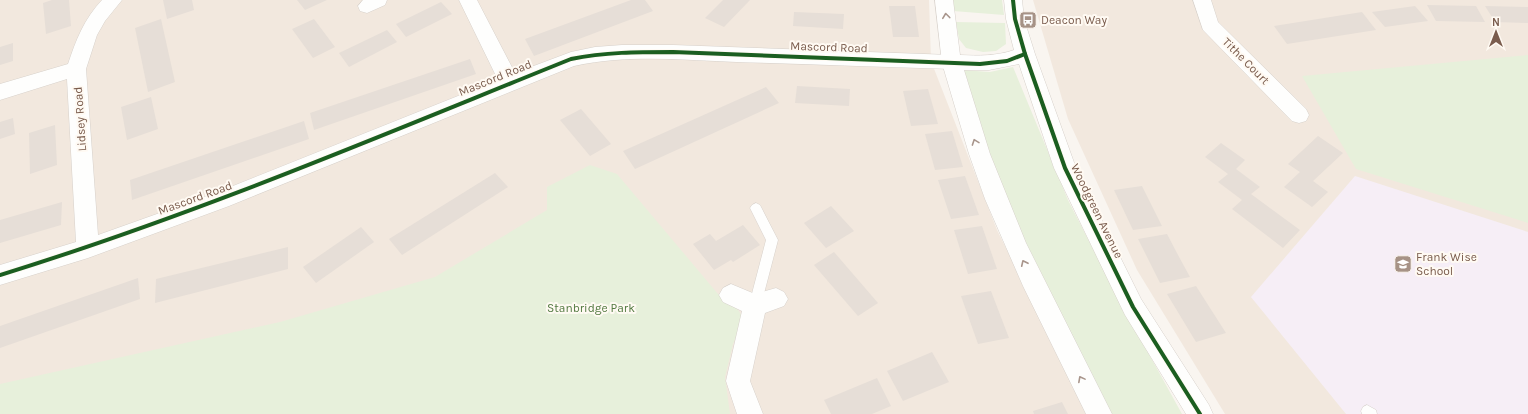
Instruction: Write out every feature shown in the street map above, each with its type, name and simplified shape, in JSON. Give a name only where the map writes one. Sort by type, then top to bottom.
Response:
[{"type":"street","name":"Lidsey Road","points":[[88,248],[76,69],[87,35],[98,16],[113,0]]},
{"type":"street","points":[[468,0],[510,83]]},
{"type":"street","points":[[944,0],[952,62],[973,138],[1006,223],[1060,340],[1099,414]]},
{"type":"street","name":"Woodgreen Avenue","points":[[1014,0],[1015,19],[1025,54],[1065,168],[1133,307],[1200,414]]},
{"type":"street","name":"Tithe Court","points":[[1202,0],[1210,25],[1299,116]]},
{"type":"street","name":"Mascord Road","points":[[0,275],[88,248],[221,200],[510,83],[571,60],[595,54],[622,52],[673,52],[980,64],[1007,61],[1025,54]]},
{"type":"street","points":[[0,92],[76,69]]},
{"type":"street","points":[[732,295],[766,302],[738,381],[750,414]]},
{"type":"lane","points":[[756,208],[772,240],[766,302]]},
{"type":"shaded area","points":[[0,0],[929,0],[931,61],[997,230],[1088,414],[0,414]]},
{"type":"shaded area","points":[[1033,0],[1528,0],[1528,414],[1225,414],[1137,270],[1068,119]]},
{"type":"shaded area","name":"Frank Wise School","points":[[1355,176],[1528,232],[1528,414],[1346,414],[1251,297]]},
{"type":"green space","points":[[952,0],[1002,0],[1004,15],[953,11]]},
{"type":"green space","points":[[956,22],[1005,23],[1006,44],[996,51],[983,52],[966,48],[959,39]]},
{"type":"green space","points":[[1528,55],[1528,223],[1356,169],[1302,76]]},
{"type":"green space","points":[[1013,67],[1068,200],[1118,298],[1182,414],[1109,414],[1038,276],[985,141],[962,70],[990,72]]},
{"type":"green space","name":"Stanbridge Park","points":[[590,165],[617,174],[718,294],[736,307],[744,319],[733,344],[725,377],[730,414],[0,414],[0,384],[280,322],[435,277],[547,210],[547,187]]},
{"type":"building","points":[[52,0],[69,0],[71,26],[46,34],[43,3]]},
{"type":"building","points":[[163,0],[192,0],[194,10],[167,19]]},
{"type":"building","points":[[297,0],[327,0],[305,10]]},
{"type":"building","points":[[631,0],[645,0],[653,11],[534,56],[525,39]]},
{"type":"building","points":[[723,0],[750,0],[724,27],[705,18]]},
{"type":"building","points":[[441,2],[452,14],[406,37],[396,24]]},
{"type":"building","points":[[1427,5],[1476,6],[1485,22],[1436,21]]},
{"type":"building","points":[[889,6],[915,6],[919,37],[893,37]]},
{"type":"building","points":[[1415,6],[1428,21],[1385,27],[1372,12]]},
{"type":"building","points":[[1485,6],[1528,7],[1528,23],[1495,22]]},
{"type":"building","points":[[794,12],[844,14],[843,29],[793,26]]},
{"type":"building","points":[[1362,12],[1376,30],[1287,44],[1274,26]]},
{"type":"building","points":[[161,19],[175,82],[148,92],[135,28]]},
{"type":"building","points":[[314,19],[335,47],[313,58],[292,29]]},
{"type":"building","points":[[387,30],[397,42],[349,67],[339,53]]},
{"type":"building","points":[[13,43],[13,61],[0,65],[0,47]]},
{"type":"building","points":[[470,59],[476,74],[314,130],[310,113]]},
{"type":"building","points":[[797,86],[850,89],[849,106],[795,103]]},
{"type":"building","points":[[766,87],[779,103],[635,169],[623,151]]},
{"type":"building","points":[[928,89],[938,124],[911,126],[903,91]]},
{"type":"building","points":[[151,97],[158,129],[127,140],[121,107]]},
{"type":"building","points":[[581,109],[611,144],[590,156],[560,120]]},
{"type":"building","points":[[13,118],[15,134],[0,139],[0,122]]},
{"type":"building","points":[[304,121],[309,139],[132,200],[130,180]]},
{"type":"building","points":[[55,125],[57,165],[30,174],[29,133]]},
{"type":"building","points":[[952,131],[963,167],[935,170],[925,134]]},
{"type":"building","points":[[1318,136],[1343,153],[1313,181],[1328,192],[1312,207],[1284,187],[1300,172],[1288,164]]},
{"type":"building","points":[[1221,143],[1245,160],[1236,169],[1260,187],[1251,194],[1300,230],[1283,248],[1232,209],[1242,200],[1218,182],[1228,174],[1205,157]]},
{"type":"building","points":[[495,173],[508,187],[402,255],[389,239]]},
{"type":"building","points":[[965,176],[979,215],[951,219],[938,180]]},
{"type":"building","points":[[1142,186],[1162,226],[1133,230],[1114,190]]},
{"type":"building","points":[[62,202],[61,225],[0,243],[0,220]]},
{"type":"building","points":[[831,206],[854,231],[826,248],[804,223]]},
{"type":"building","points":[[743,225],[760,245],[733,262],[731,260],[714,270],[693,244],[710,234],[716,241]]},
{"type":"building","points":[[982,226],[997,269],[968,274],[954,230]]},
{"type":"building","points":[[361,227],[374,242],[316,283],[303,267]]},
{"type":"building","points":[[1167,234],[1190,277],[1160,283],[1138,239]]},
{"type":"building","points":[[288,247],[288,269],[155,303],[156,279]]},
{"type":"building","points":[[834,252],[878,303],[858,316],[814,265]]},
{"type":"building","points":[[138,278],[140,299],[0,348],[0,326]]},
{"type":"building","points":[[1196,286],[1226,333],[1196,342],[1167,294]]},
{"type":"building","points":[[991,291],[1009,338],[978,344],[961,296]]},
{"type":"building","points":[[932,352],[949,382],[903,401],[887,371]]},
{"type":"building","points":[[877,378],[891,406],[872,414],[831,414],[824,400]]},
{"type":"building","points":[[1062,402],[1068,414],[1034,414],[1033,411]]},
{"type":"cycle path","points":[[1013,0],[1015,19],[1025,54],[1065,168],[1133,307],[1200,414]]},
{"type":"cycle path","points":[[0,275],[88,248],[221,200],[571,59],[595,54],[622,52],[673,52],[980,64],[1007,61],[1025,54]]},
{"type":"place","name":"Deacon Way","points":[[1028,20]]},
{"type":"place","name":"Frank Wise School","points":[[1403,264]]}]
